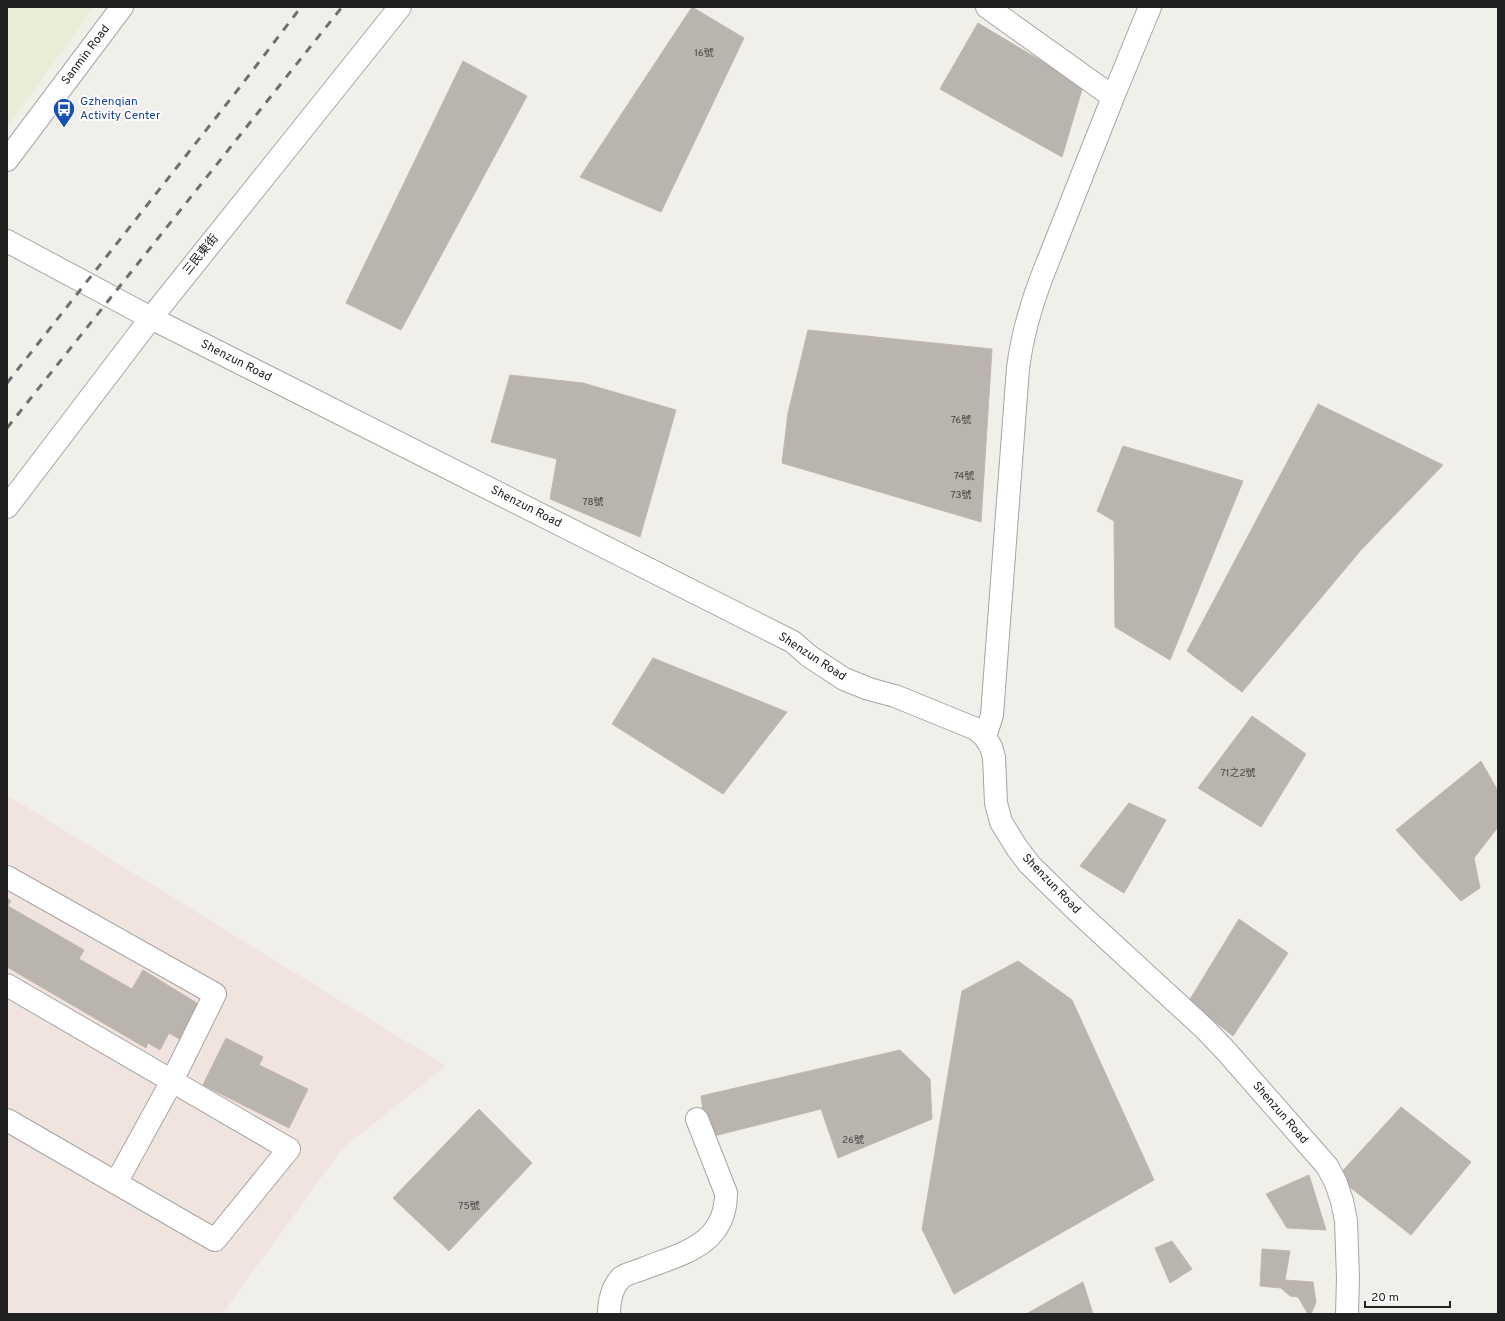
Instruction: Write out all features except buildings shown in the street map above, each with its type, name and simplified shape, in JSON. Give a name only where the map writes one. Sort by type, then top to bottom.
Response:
[{"type":"street","name":"Sanmin Road","points":[[7,160],[122,7]]},
{"type":"street","name":"三民東街","points":[[7,507],[151,318],[400,7]]},
{"type":"street","points":[[987,7],[1113,97]]},
{"type":"street","points":[[985,737],[992,715],[1018,368],[1021,347],[1029,314],[1039,284],[1150,7]]},
{"type":"street","name":"Shenzun Road","points":[[7,241],[151,318],[793,642],[814,660],[844,679],[869,689],[895,696],[976,729],[985,737],[991,747],[994,757],[996,803],[1001,822],[1017,848],[1030,865],[1078,912],[1226,1050],[1327,1166],[1338,1189],[1346,1222],[1348,1278],[1347,1314]]},
{"type":"street","points":[[7,877],[215,994],[172,1081],[116,1183]]},
{"type":"street","points":[[7,985],[289,1149],[215,1240],[7,1120]]},
{"type":"street","points":[[609,1314],[611,1294],[622,1277],[696,1248],[714,1234],[720,1225],[726,1204],[726,1193],[697,1119]]},
{"type":"shaded area","points":[[7,795],[446,1066],[342,1149],[222,1314],[7,1314]]},
{"type":"green space","points":[[7,7],[94,7],[7,127]]},
{"type":"railway","points":[[7,383],[240,87],[301,7]]},
{"type":"railway","points":[[7,428],[342,7]]},
{"type":"place","name":"Gzhenqian Activity Center","points":[[64,128]]}]
